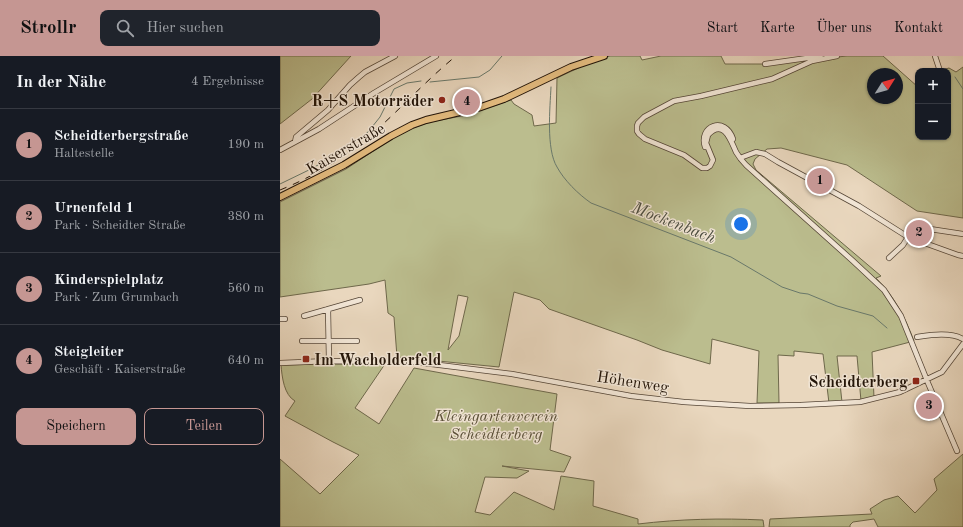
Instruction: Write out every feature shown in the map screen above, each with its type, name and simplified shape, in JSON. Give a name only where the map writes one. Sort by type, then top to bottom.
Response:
[{"type":"main road","name":"Kaiserstraße","points":[[280,197],[344,166],[391,136],[412,125],[426,120],[481,107],[504,99],[571,68],[604,56]]},
{"type":"street","points":[[295,142],[296,137],[328,110],[359,77],[365,72],[395,56]]},
{"type":"street","points":[[280,150],[319,129],[374,93],[436,56]]},
{"type":"street","points":[[837,56],[812,61],[772,79],[674,101],[644,117],[637,126],[637,131],[645,139],[684,155],[702,168],[708,167],[713,160],[706,140],[710,132],[719,129],[726,132],[740,158],[753,172],[854,261],[884,290],[901,316],[925,379],[957,451]]},
{"type":"street","points":[[935,56],[939,68]]},
{"type":"street","points":[[765,64],[814,57],[824,59]]},
{"type":"street","points":[[740,158],[756,152],[765,154],[859,206],[908,237],[963,256]]},
{"type":"street","points":[[924,243],[930,229],[963,234]]},
{"type":"street","points":[[889,258],[903,245],[908,237]]},
{"type":"street","points":[[304,316],[360,300]]},
{"type":"street","points":[[328,309],[329,361]]},
{"type":"street","points":[[917,338],[933,335],[958,336],[963,339]]},
{"type":"street","points":[[302,341],[357,341]]},
{"type":"street","name":"Höhenweg","points":[[280,363],[329,361],[415,362],[551,380],[631,396],[729,405],[777,405],[860,402],[894,394],[940,373],[946,368],[963,344]]},
{"type":"green space","points":[[280,56],[351,56],[312,99],[280,124]]},
{"type":"green space","points":[[610,56],[640,56],[642,60],[661,56],[721,56],[725,64],[769,64],[847,56],[883,56],[897,68],[867,68],[867,104],[903,104],[903,74],[915,84],[915,140],[951,140],[951,69],[956,72],[963,67],[963,218],[917,211],[847,165],[781,148],[767,149],[755,159],[753,164],[756,170],[881,276],[876,278],[894,300],[903,315],[914,341],[872,352],[874,398],[861,401],[857,356],[837,356],[842,402],[829,403],[823,354],[794,351],[794,356],[778,355],[779,403],[757,403],[759,351],[712,339],[710,364],[662,350],[549,309],[540,300],[514,292],[499,367],[397,357],[394,317],[388,313],[385,280],[369,284],[280,297],[280,202],[346,169],[393,138],[413,128],[430,122],[467,115],[511,100],[514,104],[532,115],[534,126],[556,123],[557,78],[591,62]],"holes":[[[458,295],[468,297],[459,336],[448,350]]]},
{"type":"green space","name":"Kleingartenverein Scheidterberg","points":[[385,364],[355,408],[379,424],[414,368],[557,394],[550,450],[571,457],[564,472],[502,466],[529,471],[517,478],[485,477],[475,512],[490,515],[514,492],[554,510],[561,476],[594,481],[593,506],[638,519],[638,524],[685,520],[747,519],[763,520],[764,527],[280,527],[280,459],[320,494],[359,455],[285,416],[295,401],[288,395],[286,390],[281,365]]},
{"type":"green space","points":[[930,398],[937,412],[930,421],[922,400]]},
{"type":"green space","points":[[963,454],[963,527],[878,527],[874,519],[853,522],[850,527],[769,527],[770,519],[872,514],[870,509],[884,500],[898,496],[915,513],[937,490],[934,479]]},
{"type":"waterway","points":[[430,82],[479,77],[490,70],[502,56]]},
{"type":"waterway","points":[[955,77],[963,89]]},
{"type":"waterway","points":[[280,184],[313,168],[355,142],[368,132],[380,117],[394,89],[407,83],[421,81]]},
{"type":"waterway","name":"Mockenbach","points":[[551,87],[550,139],[554,159],[557,167],[567,182],[591,203],[731,257],[782,287],[808,294],[837,306],[873,316],[887,328]]},
{"type":"railway","points":[[280,190],[334,162],[364,141],[456,56]]},
{"type":"place","name":"R+S Motorräder","points":[[442,100]]},
{"type":"place","name":"Steigleiter","points":[[467,102]]},
{"type":"place","name":"Scheidterbergstraße","points":[[820,181]]},
{"type":"place","name":"Urnenfeld 1","points":[[919,233]]},
{"type":"place","name":"Im Wacholderfeld","points":[[306,359]]},
{"type":"place","name":"Scheidterberg","points":[[916,381]]},
{"type":"place","name":"Kinderspielplatz","points":[[929,406]]}]
